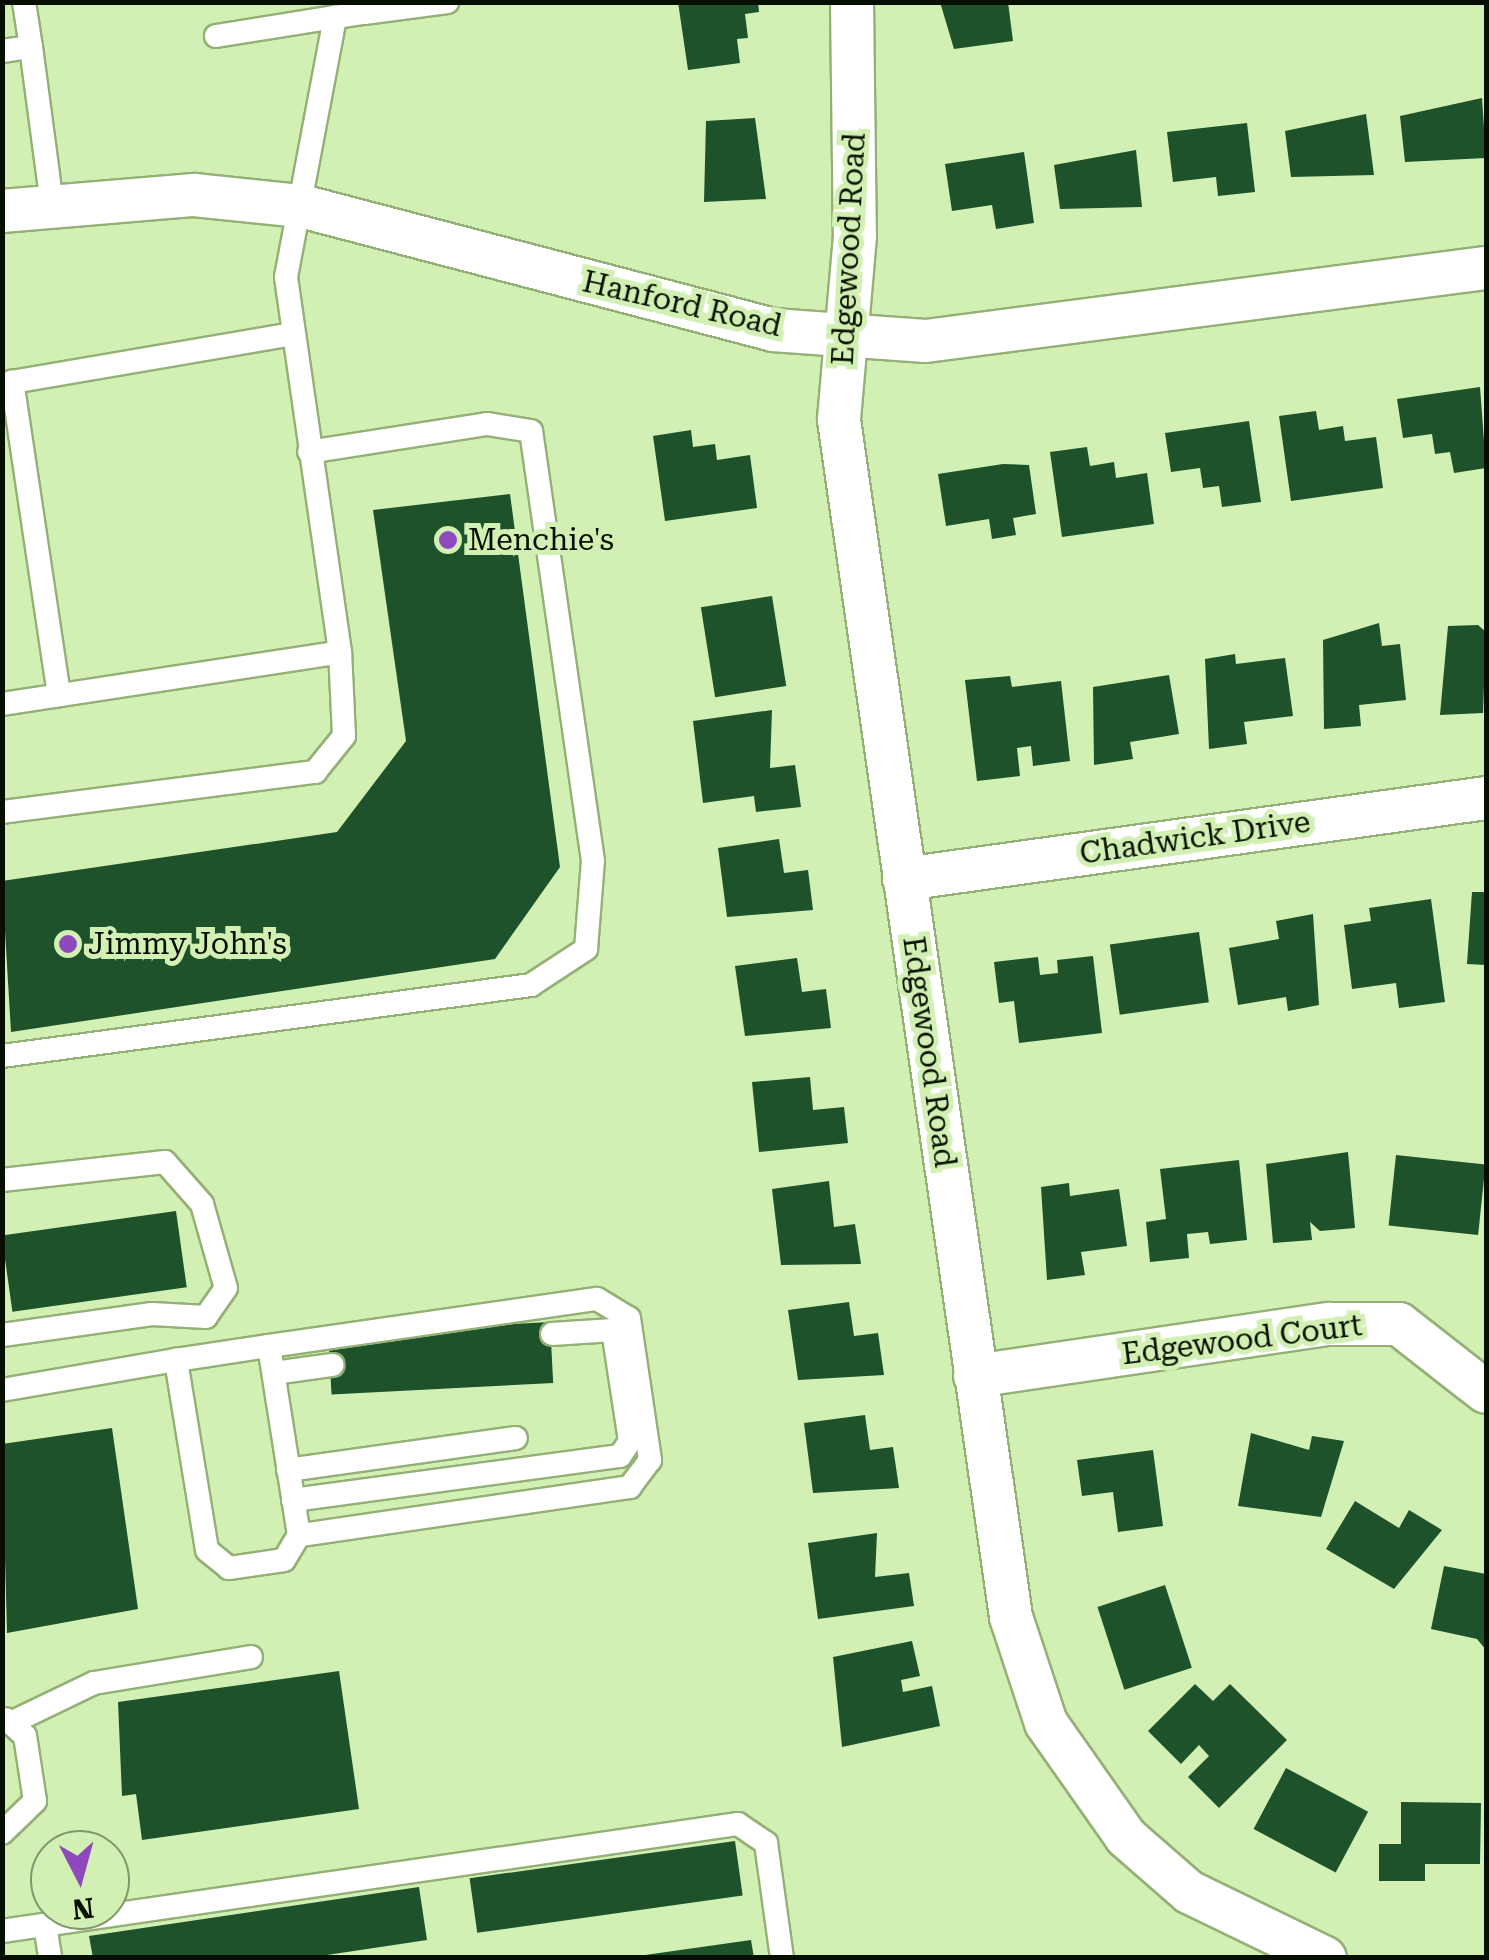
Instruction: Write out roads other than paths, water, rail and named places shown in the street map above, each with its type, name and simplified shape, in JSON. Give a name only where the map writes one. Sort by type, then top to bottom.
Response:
[{"type":"street","name":"Edgewood Road","points":[[852,2],[846,335],[839,420],[1011,1617],[1046,1722],[1126,1837],[1249,1944],[1324,1958]]},
{"type":"street","name":"Hanford Road","points":[[2,210],[194,196],[301,206],[724,318],[846,335],[1011,335],[1486,268]]},
{"type":"street","name":"Chadwick Drive","points":[[904,879],[1486,798]]},
{"type":"street","name":"Edgewood Court","points":[[975,1376],[1330,1324],[1399,1324],[1486,1392]]},
{"type":"lane","points":[[24,2],[52,204]]},
{"type":"lane","points":[[216,36],[336,17],[363,8],[447,2]]},
{"type":"lane","points":[[2,812],[315,772],[344,736],[340,652],[286,277],[336,17]]},
{"type":"lane","points":[[2,51],[30,47]]},
{"type":"lane","points":[[59,695],[12,382],[294,334]]},
{"type":"lane","points":[[2,1056],[531,985],[586,949],[593,862],[531,431],[487,424],[309,452]]},
{"type":"lane","points":[[2,704],[340,652]]},
{"type":"lane","points":[[2,1180],[165,1162],[202,1204],[226,1288],[206,1317],[152,1314],[2,1336]]},
{"type":"lane","points":[[2,1390],[176,1360],[598,1299],[629,1318],[650,1460],[630,1487],[299,1535]]},
{"type":"lane","points":[[293,1500],[620,1456],[630,1440],[612,1330],[552,1334]]},
{"type":"lane","points":[[176,1360],[214,1563],[284,1560],[299,1535],[269,1346]]},
{"type":"lane","points":[[274,1373],[332,1365]]},
{"type":"lane","points":[[288,1470],[516,1438]]},
{"type":"lane","points":[[2,1833],[35,1801],[10,1720],[94,1683],[251,1657]]},
{"type":"lane","points":[[130,1912],[738,1824],[766,1843],[782,1958]]},
{"type":"lane","points":[[2,1930],[30,1926]]},
{"type":"lane","points":[[46,1930],[50,1958]]},
{"type":"place","name":"Menchie's","points":[[448,540]]},
{"type":"place","name":"Jimmy John's","points":[[68,944]]}]
